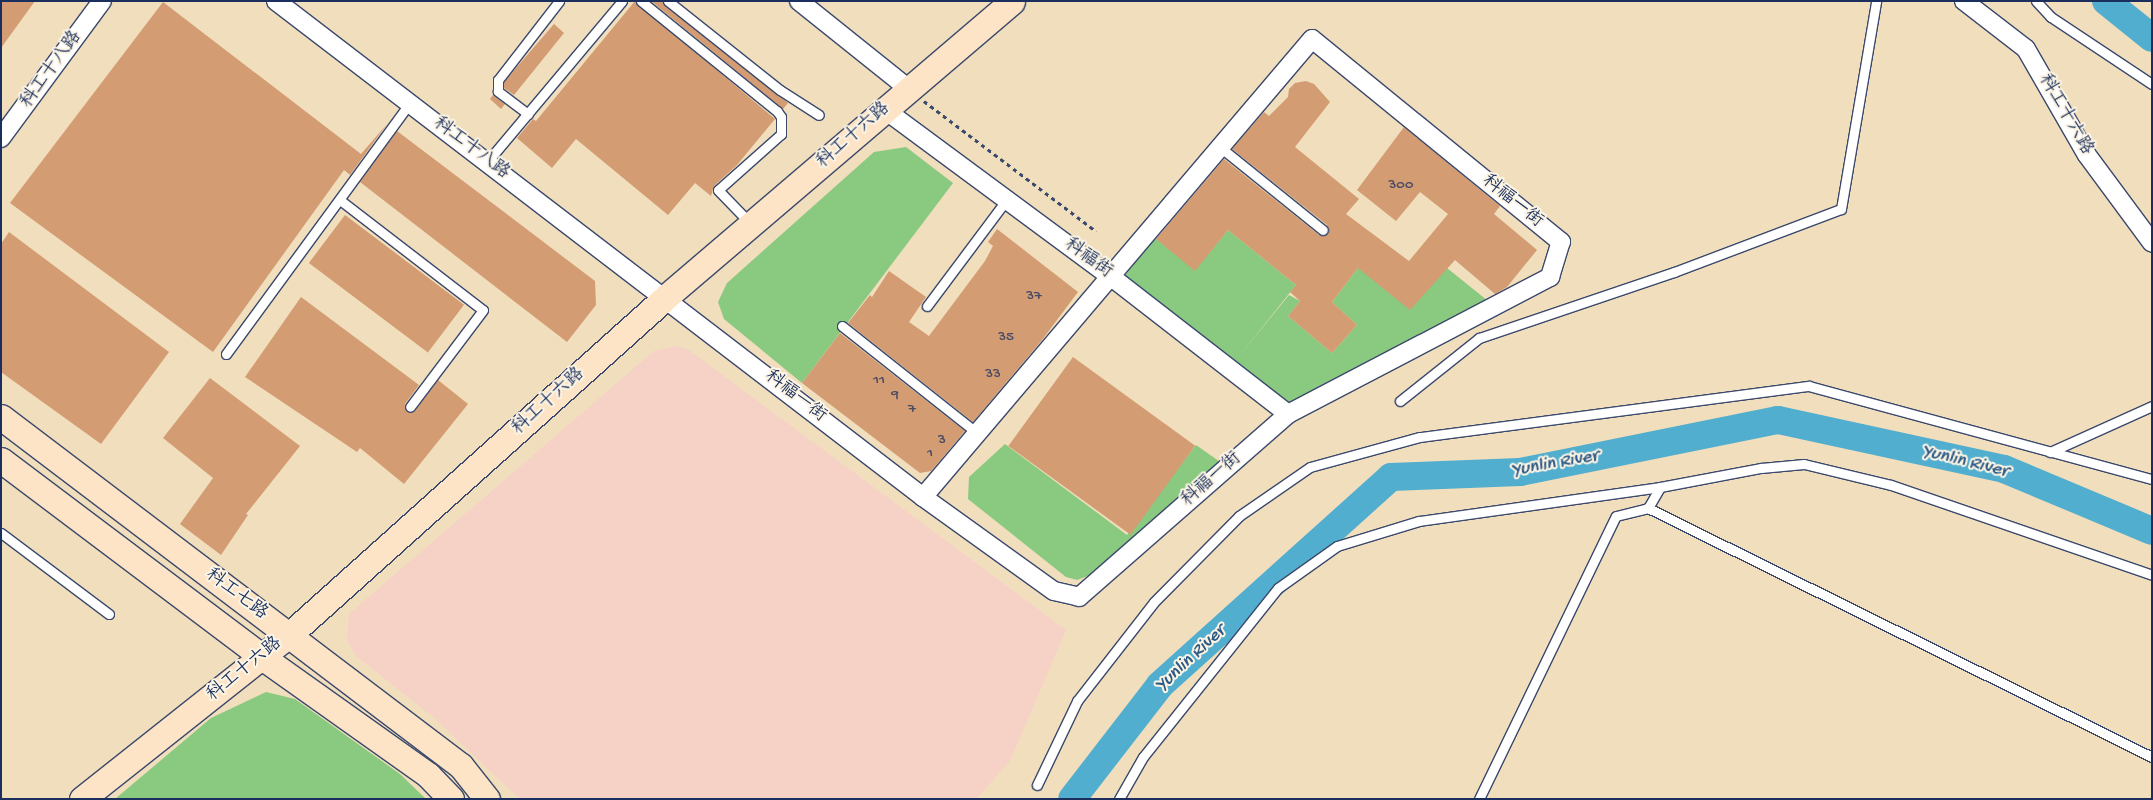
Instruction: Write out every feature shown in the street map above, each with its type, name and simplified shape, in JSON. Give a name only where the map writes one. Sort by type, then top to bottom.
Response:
[{"type":"street","name":"科工十八路","points":[[1,138],[102,1]]},
{"type":"street","name":"科工十八路","points":[[276,1],[666,297]]},
{"type":"street","points":[[799,1],[909,90]]},
{"type":"street","name":"科工十六路","points":[[82,799],[289,635],[666,297],[1012,1]]},
{"type":"street","name":"科工十六路","points":[[1965,1],[2026,49],[2087,155],[2152,243]]},
{"type":"street","name":"科福一街","points":[[666,297],[923,496],[1054,591],[1079,597],[1288,414],[1550,276],[1561,242],[1312,39],[923,496]]},
{"type":"street","name":"科福街","points":[[884,109],[1110,276],[1288,414]]},
{"type":"street","name":"科工七路","points":[[1,417],[461,766],[486,799]]},
{"type":"street","name":"科工七路","points":[[1,460],[262,657],[428,774],[451,799]]},
{"type":"lane","points":[[528,114],[498,90],[498,80],[559,1]]},
{"type":"lane","points":[[487,162],[622,1]]},
{"type":"lane","points":[[641,1],[777,111],[781,117],[781,134],[718,190],[751,224]]},
{"type":"lane","points":[[668,1],[780,90],[819,115]]},
{"type":"lane","points":[[1400,400],[1480,338],[1674,272],[1841,209],[1876,1]]},
{"type":"lane","points":[[2036,1],[2051,18],[2152,84]]},
{"type":"lane","points":[[226,354],[410,103]]},
{"type":"lane","points":[[1220,147],[1323,230]]},
{"type":"lane","points":[[340,200],[483,310],[410,407]]},
{"type":"lane","points":[[928,306],[1006,200]]},
{"type":"lane","points":[[842,326],[977,433]]},
{"type":"lane","points":[[1037,785],[1077,701],[1154,602],[1239,516],[1310,468],[1420,437],[1809,386],[2152,480]]},
{"type":"lane","points":[[2050,452],[2152,406]]},
{"type":"lane","points":[[1119,799],[1143,757],[1278,588],[1337,546],[1419,521],[1660,487],[1761,468],[1804,464],[1891,485],[2152,575]]},
{"type":"lane","points":[[1648,508],[1660,487]]},
{"type":"lane","points":[[1479,799],[1616,516],[1648,508],[2152,758]]},
{"type":"lane","points":[[1,533],[109,614]]},
{"type":"path","points":[[909,90],[1096,231]]},
{"type":"shaded area","points":[[677,346],[689,350],[1066,630],[1010,761],[976,799],[520,799],[434,718],[355,655],[347,640],[349,614],[654,351]]},
{"type":"green space","points":[[906,147],[953,183],[802,383],[724,319],[718,302],[727,283],[874,152]]},
{"type":"green space","points":[[1228,230],[1296,285],[1236,360],[1289,295],[1300,301],[1288,316],[1332,353],[1357,325],[1332,302],[1358,268],[1447,268],[1488,301],[1288,414],[1119,283],[1155,238],[1195,270]]},
{"type":"green space","points":[[1005,444],[1127,535],[1196,445],[1223,464],[1106,569],[1077,580],[1066,577],[968,499],[969,477]]},
{"type":"green space","points":[[266,692],[295,699],[400,774],[426,799],[115,799],[211,718]]},
{"type":"building","points":[[1,1],[35,1],[1,48]]},
{"type":"building","points":[[635,1],[775,119],[737,165],[714,186],[711,196],[695,183],[668,215],[576,139],[552,168],[517,138],[533,119],[536,121]]},
{"type":"building","points":[[651,1],[662,1],[788,103],[783,109]]},
{"type":"building","points":[[163,2],[361,154],[387,124],[350,175],[344,170],[213,352],[10,203]]},
{"type":"building","points":[[554,24],[564,33],[514,95],[504,88],[504,82]]},
{"type":"building","points":[[1306,81],[1314,84],[1330,102],[1295,147],[1359,199],[1346,214],[1409,261],[1448,214],[1420,192],[1396,221],[1357,190],[1404,127],[1500,206],[1494,214],[1537,250],[1507,287],[1495,294],[1455,260],[1410,310],[1358,268],[1332,302],[1357,325],[1332,353],[1288,316],[1300,301],[1290,292],[1296,285],[1228,230],[1195,271],[1156,239],[1224,159],[1319,235],[1328,234],[1327,225],[1232,149],[1264,112],[1269,116],[1288,97],[1289,89],[1295,83]]},
{"type":"building","points":[[493,95],[505,104],[501,109],[490,99]]},
{"type":"building","points":[[397,131],[595,281],[596,305],[567,342],[360,182]]},
{"type":"building","points":[[345,215],[464,305],[428,353],[309,263]]},
{"type":"building","points":[[997,229],[1078,292],[1042,340],[973,422],[848,323],[870,295],[872,297],[889,271],[926,297],[909,322],[929,336],[985,261],[993,246],[988,242]]},
{"type":"building","points":[[9,232],[169,352],[101,444],[1,372],[1,244]]},
{"type":"building","points":[[301,297],[419,385],[405,404],[407,412],[415,411],[438,380],[468,404],[404,484],[360,448],[357,452],[245,377]]},
{"type":"building","points":[[840,333],[965,431],[931,471],[920,473],[802,383]]},
{"type":"building","points":[[1073,357],[1195,446],[1131,535],[1008,446]]},
{"type":"building","points":[[210,378],[300,446],[246,514],[248,515],[221,555],[180,524],[213,478],[163,438]]},
{"type":"waterway","points":[[2106,1],[2152,38]]},
{"type":"waterway","name":"Yunlin River","points":[[1072,799],[1160,685],[1391,477],[1520,472],[1778,420],[2004,469],[2152,531]]}]
